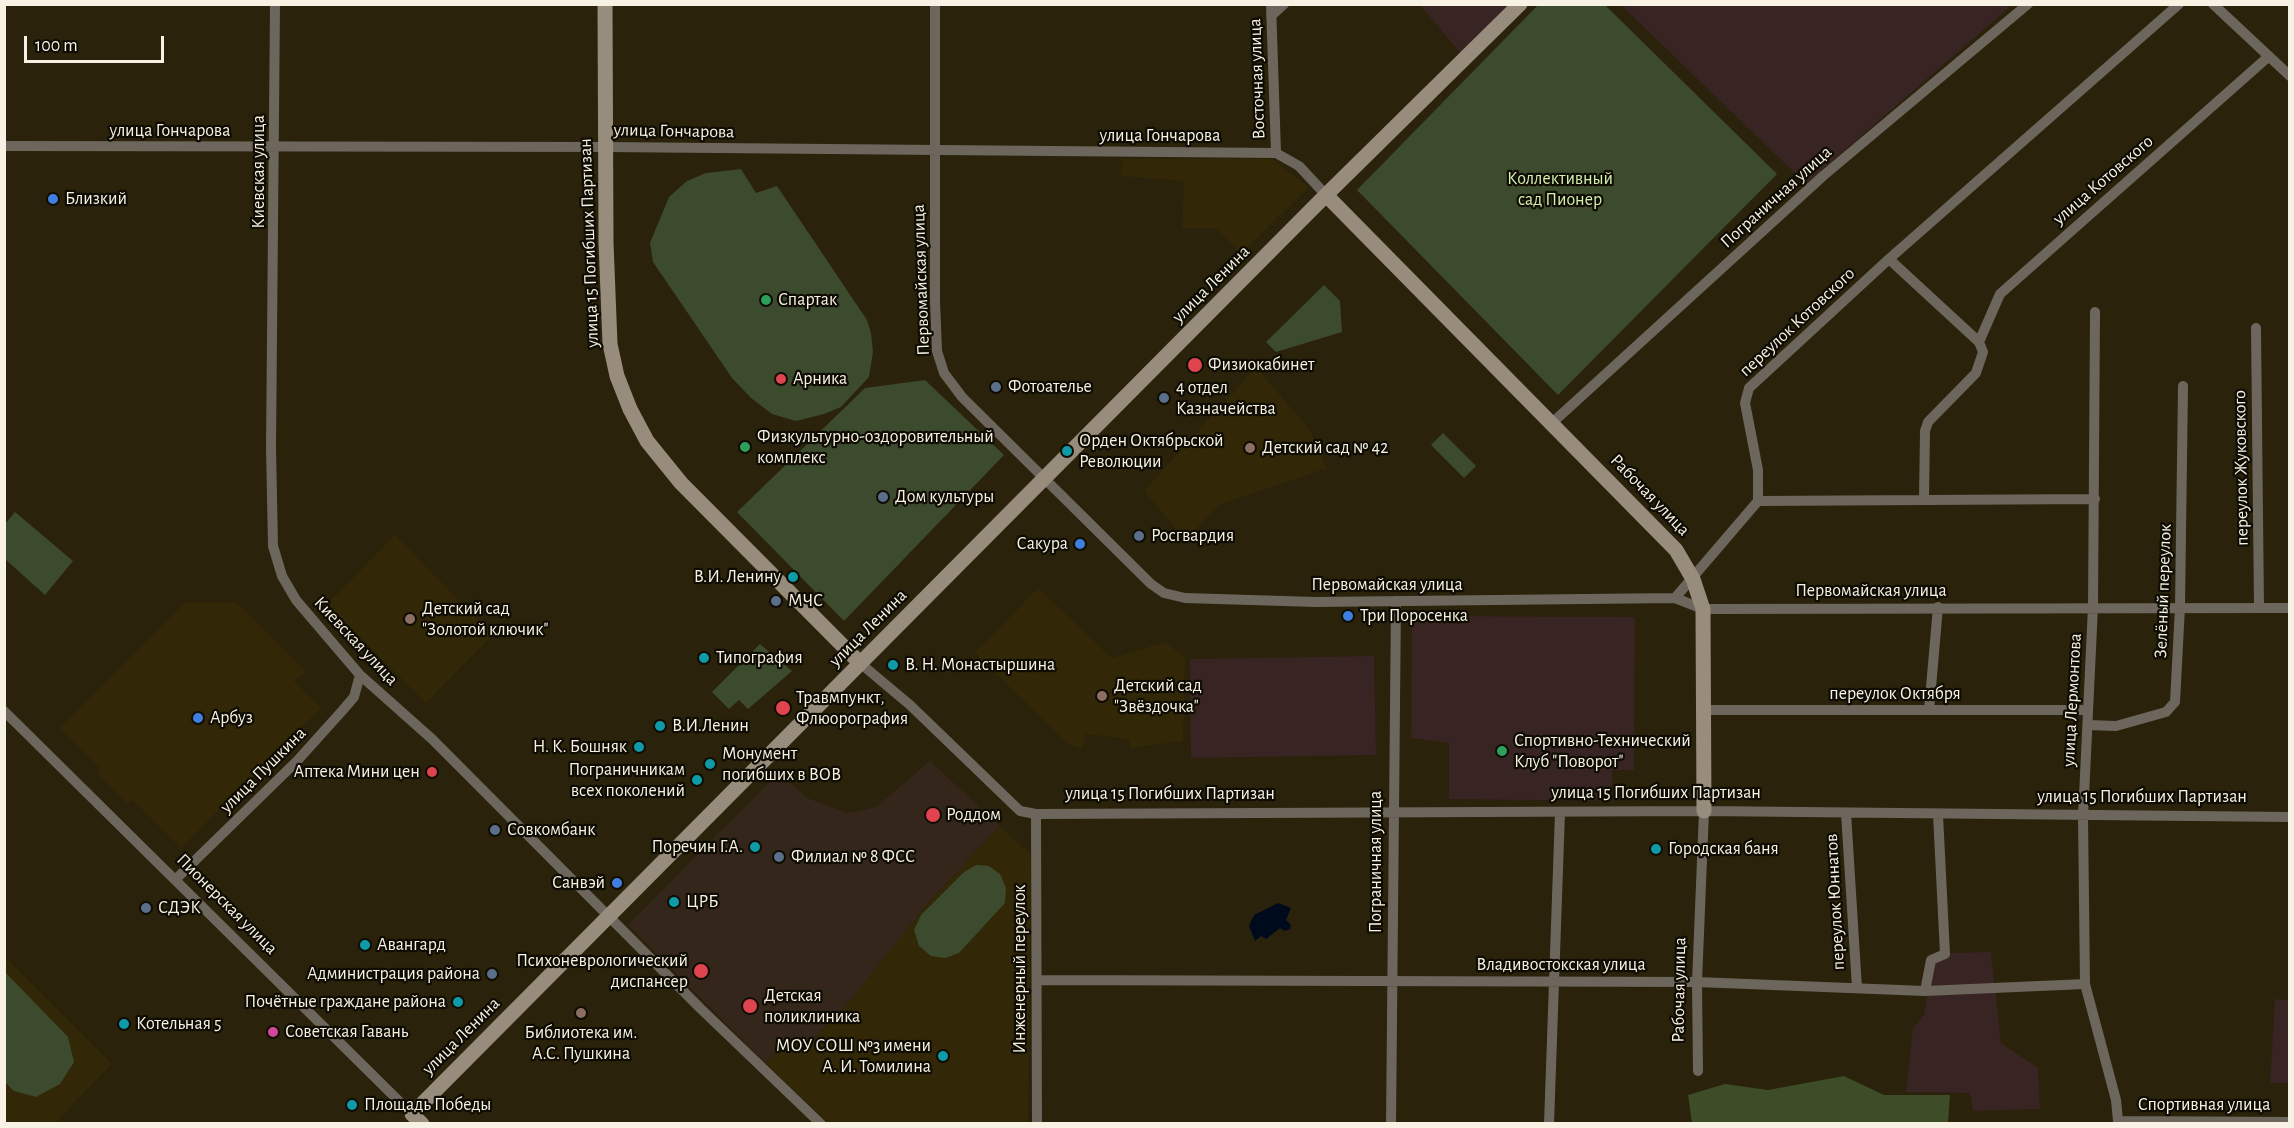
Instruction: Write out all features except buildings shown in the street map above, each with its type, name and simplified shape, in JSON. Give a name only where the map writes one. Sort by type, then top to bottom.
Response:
[{"type":"main road","name":"улица 15 Погибших Партизан","points":[[605,4],[605,147],[610,345],[617,376],[630,409],[647,441],[681,483],[860,663]]},
{"type":"main road","name":"улица Ленина","points":[[417,1119],[608,915],[1326,195],[1520,4]]},
{"type":"main road","name":"Рабочая улица","points":[[1326,195],[1676,550],[1693,579],[1702,609],[1704,812]]},
{"type":"street","name":"Киевская улица","points":[[275,4],[276,148],[271,447],[273,546],[282,576],[296,600],[360,675],[432,739],[821,1124]]},
{"type":"street","name":"Первомайская улица","points":[[935,4],[933,151],[937,351],[944,373],[962,398],[1151,584],[1164,593],[1185,598],[1396,601],[1675,598],[1702,609],[2289,608]]},
{"type":"street","points":[[1271,10],[1284,4]]},
{"type":"street","name":"Пограничная улица","points":[[1552,423],[1823,176],[2028,4]]},
{"type":"street","name":"переулок Котовского","points":[[1758,501],[1758,470],[1745,403],[1749,388],[1889,259],[2179,4]]},
{"type":"street","points":[[2213,4],[2289,76]]},
{"type":"street","name":"Восточная улица","points":[[1271,10],[1276,153]]},
{"type":"street","name":"улица Котовского","points":[[1978,342],[2000,294],[2268,57]]},
{"type":"street","name":"улица Гончарова","points":[[4,146],[605,147],[1276,153]]},
{"type":"street","points":[[1276,153],[1299,166],[1326,195]]},
{"type":"street","points":[[1889,259],[1978,342],[1983,352],[1976,373],[1935,414],[1925,431],[1924,498]]},
{"type":"street","name":"улица Лермонтова","points":[[2095,312],[2093,607],[2084,817],[2085,984],[2116,1100],[2118,1121]]},
{"type":"street","name":"переулок Жуковского","points":[[2256,328],[2259,607]]},
{"type":"street","name":"Зелёный переулок","points":[[2088,725],[2116,726],[2172,709],[2175,702],[2180,607],[2183,386]]},
{"type":"street","points":[[1675,598],[1758,501],[1924,498],[2095,499]]},
{"type":"street","name":"Пограничная улица","points":[[1391,1124],[1392,813],[1396,601]]},
{"type":"street","points":[[1929,710],[1938,607]]},
{"type":"street","name":"улица 15 Погибших Партизан","points":[[860,663],[910,705],[1020,811],[1036,814],[1704,812],[2289,817]]},
{"type":"street","name":"улица Пушкина","points":[[176,879],[297,760],[348,704],[354,697],[360,675]]},
{"type":"street","name":"переулок Октября","points":[[1703,710],[2088,710]]},
{"type":"street","name":"Пионерская улица","points":[[4,711],[417,1119]]},
{"type":"street","points":[[1550,1124],[1560,812]]},
{"type":"street","name":"Рабочая улица","points":[[1698,1071],[1697,982],[1704,812]]},
{"type":"street","name":"переулок Юннатов","points":[[1846,813],[1857,988]]},
{"type":"street","name":"Инженерный переулок","points":[[1036,814],[1037,1124]]},
{"type":"street","points":[[1926,991],[1931,960],[1946,954],[1938,815]]},
{"type":"street","name":"Владивостокская улица","points":[[1036,980],[1697,982],[1926,991],[2085,984]]},
{"type":"street","name":"Спортивная улица","points":[[2118,1121],[2289,1122]]},
{"type":"shaded area","points":[[1420,5],[1517,5],[1464,57]]},
{"type":"shaded area","points":[[1621,5],[2012,5],[1806,184]]},
{"type":"shaded area","points":[[1122,159],[1272,159],[1309,187],[1241,254],[1216,228],[1182,228],[1184,181],[1121,176]]},
{"type":"shaded area","name":"Детский сад № 42","points":[[1256,367],[1309,429],[1327,468],[1219,505],[1186,540],[1144,491]]},
{"type":"shaded area","name":"Детский сад \"Золотой ключик\"","points":[[395,535],[493,635],[426,703],[327,604]]},
{"type":"shaded area","name":"Детский сад \"Звёздочка\"","points":[[1038,588],[1112,658],[1165,642],[1185,657],[1183,741],[1130,748],[1129,739],[1086,734],[1082,749],[1067,743],[975,653]]},
{"type":"shaded area","points":[[186,602],[236,602],[306,672],[294,681],[321,708],[181,848],[133,800],[128,804],[97,773],[101,769],[60,728]]},
{"type":"shaded area","points":[[1412,616],[1635,617],[1634,770],[1612,770],[1612,801],[1449,799],[1449,743],[1411,738]]},
{"type":"shaded area","points":[[1374,656],[1376,755],[1191,758],[1190,659]]},
{"type":"shaded area","points":[[930,761],[1000,826],[926,905],[847,1005],[805,1047],[793,1036],[765,1063],[628,925],[779,772],[807,798],[848,813],[876,807]]},
{"type":"shaded area","points":[[1000,826],[1031,855],[1028,1123],[829,1123],[765,1063],[793,1035],[806,1047],[847,1005],[926,905]]},
{"type":"shaded area","points":[[1991,952],[2001,1043],[2038,1068],[2040,1109],[1973,1111],[1970,1093],[1906,1092],[1913,1028],[1924,1015],[1933,963],[1948,953]]},
{"type":"shaded area","points":[[4,956],[112,1064],[55,1123],[5,1123]]},
{"type":"shaded area","points":[[2275,999],[2289,1000],[2289,1083],[2270,1083]]},
{"type":"green space","name":"Коллективный сад Пионер","points":[[1539,4],[1605,5],[1777,174],[1558,395],[1357,190]]},
{"type":"green space","name":"Спартак","points":[[741,169],[756,193],[777,186],[867,320],[873,352],[869,377],[841,407],[824,414],[796,421],[772,414],[751,398],[732,378],[653,262],[650,243],[669,197],[687,181],[706,173]]},
{"type":"green space","points":[[1324,285],[1340,301],[1342,332],[1276,352],[1266,342]]},
{"type":"green space","points":[[925,380],[1004,455],[844,621],[737,512],[865,388]]},
{"type":"green space","points":[[1443,433],[1476,466],[1464,478],[1431,445]]},
{"type":"green space","points":[[15,512],[73,561],[45,595],[5,559],[5,524]]},
{"type":"green space","points":[[760,644],[792,671],[748,709],[739,700],[729,709],[712,692]]},
{"type":"green space","points":[[976,865],[989,866],[1000,874],[1006,888],[1005,903],[959,953],[945,958],[931,956],[919,946],[914,930],[921,915],[964,872]]},
{"type":"green space","points":[[5,972],[68,1037],[74,1062],[60,1084],[36,1097],[14,1091],[5,1082]]},
{"type":"green space","points":[[1844,1076],[1884,1095],[1950,1095],[1948,1123],[1692,1123],[1688,1095],[1725,1084],[1768,1090]]},
{"type":"water","points":[[1278,903],[1291,908],[1286,920],[1291,925],[1290,929],[1285,931],[1280,928],[1266,939],[1261,936],[1255,941],[1249,926],[1254,915]]},
{"type":"place","name":"Близкий","points":[[53,199]]},
{"type":"place","name":"Спартак","points":[[766,300]]},
{"type":"place","name":"Физиокабинет","points":[[1195,365]]},
{"type":"place","name":"Арника","points":[[781,379]]},
{"type":"place","name":"Фотоателье","points":[[996,387]]},
{"type":"place","name":"4 отдел Казначейства","points":[[1164,398]]},
{"type":"place","name":"Физкультурно-оздоровительный комплекс","points":[[745,447]]},
{"type":"place","name":"Детский сад № 42","points":[[1250,448]]},
{"type":"place","name":"Орден Октябрьской Революции","points":[[1067,451]]},
{"type":"place","name":"Дом культуры","points":[[883,497]]},
{"type":"place","name":"Росгвардия","points":[[1139,536]]},
{"type":"place","name":"Сакура","points":[[1080,544]]},
{"type":"place","name":"В.И. Ленину","points":[[793,577]]},
{"type":"place","name":"МЧС","points":[[776,601]]},
{"type":"place","name":"Три Поросенка","points":[[1348,616]]},
{"type":"place","name":"Детский сад \"Золотой ключик\"","points":[[410,619]]},
{"type":"place","name":"Типография","points":[[704,658]]},
{"type":"place","name":"В. Н. Монастыршина","points":[[893,665]]},
{"type":"place","name":"Детский сад \"Звёздочка\"","points":[[1102,696]]},
{"type":"place","name":"Травмпункт, Флюорография","points":[[783,708]]},
{"type":"place","name":"Арбуз","points":[[198,718]]},
{"type":"place","name":"В.И.Ленин","points":[[660,726]]},
{"type":"place","name":"Н. К. Бошняк","points":[[639,747]]},
{"type":"place","name":"Спортивно-Технический Клуб \"Поворот\"","points":[[1502,751]]},
{"type":"place","name":"Монумент погибших в ВОВ","points":[[710,764]]},
{"type":"place","name":"Aптека Mини цен","points":[[432,772]]},
{"type":"place","name":"Пограничникам всех поколений","points":[[697,780]]},
{"type":"place","name":"Роддом","points":[[933,815]]},
{"type":"place","name":"Совкомбанк","points":[[495,830]]},
{"type":"place","name":"Поречин Г.А.","points":[[755,847]]},
{"type":"place","name":"Городская баня","points":[[1656,849]]},
{"type":"place","name":"Филиал № 8 ФСС","points":[[779,857]]},
{"type":"place","name":"Санвэй","points":[[617,883]]},
{"type":"place","name":"ЦРБ","points":[[674,902]]},
{"type":"place","name":"СДЭК","points":[[146,908]]},
{"type":"place","name":"Авангард","points":[[365,945]]},
{"type":"place","name":"Психоневрологический диспансер","points":[[701,971]]},
{"type":"place","name":"Администрация района","points":[[492,974]]},
{"type":"place","name":"Почётные граждане района","points":[[458,1002]]},
{"type":"place","name":"Детская поликлиника","points":[[750,1006]]},
{"type":"place","name":"Библиотека им. А.С. Пушкина","points":[[581,1013]]},
{"type":"place","name":"Котельная 5","points":[[124,1024]]},
{"type":"place","name":"Советская Гавань","points":[[273,1032]]},
{"type":"place","name":"МОУ СОШ №3 имени А. И. Томилина","points":[[943,1056]]},
{"type":"place","name":"Площадь Победы","points":[[352,1105]]}]
